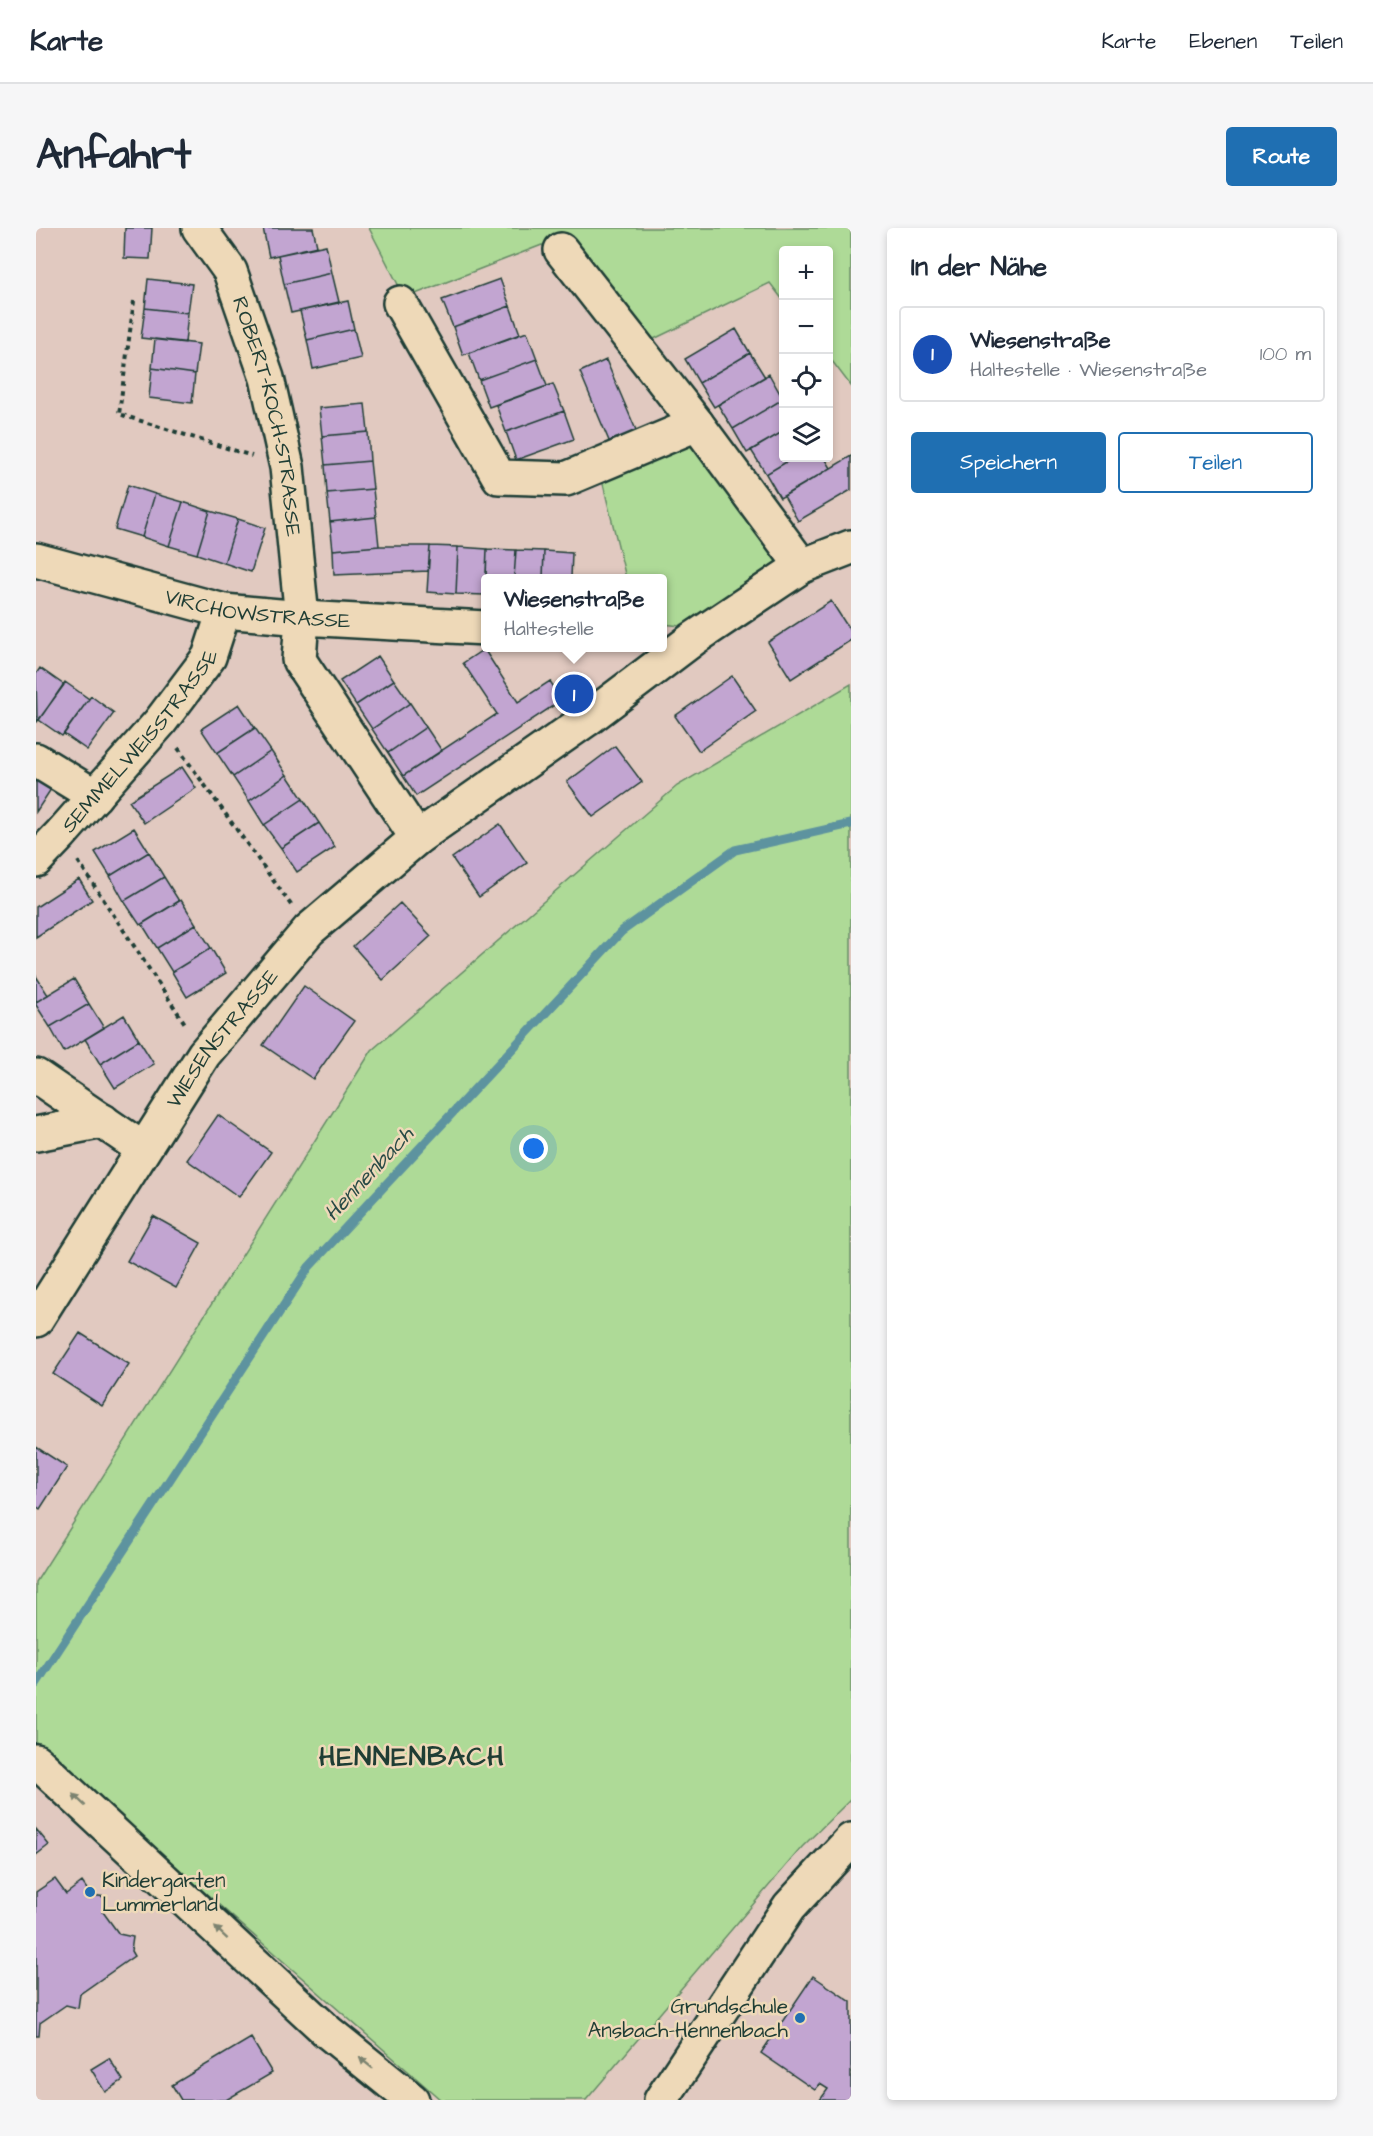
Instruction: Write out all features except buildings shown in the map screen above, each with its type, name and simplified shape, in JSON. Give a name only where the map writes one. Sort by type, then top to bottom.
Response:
[{"type":"street","name":"ROBERT-KOCH-STRASSE","points":[[199,228],[230,271],[267,378],[287,467],[302,618],[298,660],[417,838]]},
{"type":"street","points":[[561,250],[697,424],[802,566]]},
{"type":"street","points":[[400,303],[499,477],[566,479],[697,424]]},
{"type":"street","name":"WIESENSTRASSE","points":[[678,639],[802,566],[851,547]]},
{"type":"street","name":"VIRCHOWSTRASSE","points":[[36,561],[224,611],[302,618],[481,628]]},
{"type":"street","name":"SEMMELWEISSTRASSE","points":[[36,860],[160,722],[209,657],[224,611]]},
{"type":"street","name":"WIESENSTRASSE","points":[[36,1320],[204,1053],[309,930],[417,838],[586,720],[663,652]]},
{"type":"street","points":[[36,760],[95,796]]},
{"type":"street","points":[[36,1076],[143,1149]]},
{"type":"street","points":[[36,1134],[103,1120]]},
{"type":"street","points":[[36,1761],[328,2032],[412,2100]]},
{"type":"street","points":[[661,2100],[789,1907],[851,1840]]},
{"type":"path","points":[[134,301],[119,414],[287,467]]},
{"type":"path","points":[[160,722],[309,930]]},
{"type":"path","points":[[61,834],[204,1053]]},
{"type":"green space","points":[[369,228],[851,228],[851,386],[833,362],[833,246],[779,246],[779,295],[770,283],[631,350],[542,245],[405,298]]},
{"type":"green space","points":[[689,437],[793,558],[690,627],[667,624],[667,574],[625,574],[602,480]]},
{"type":"green space","points":[[851,684],[851,1799],[802,1847],[586,2100],[441,2100],[36,1744],[36,1582],[372,1050],[677,786]]},
{"type":"waterway","name":"Hennenbach","points":[[36,1684],[309,1267],[622,931],[735,850],[851,824]]},
{"type":"place","name":"Wiesenstraße","points":[[574,694]]},
{"type":"place","name":"Kindergarten Lummerland","points":[[90,1892]]},
{"type":"place","name":"Grundschule Ansbach-Hennenbach","points":[[800,2018]]},
{"type":"district","name":"HENNENBACH","points":[[412,1757]]}]
